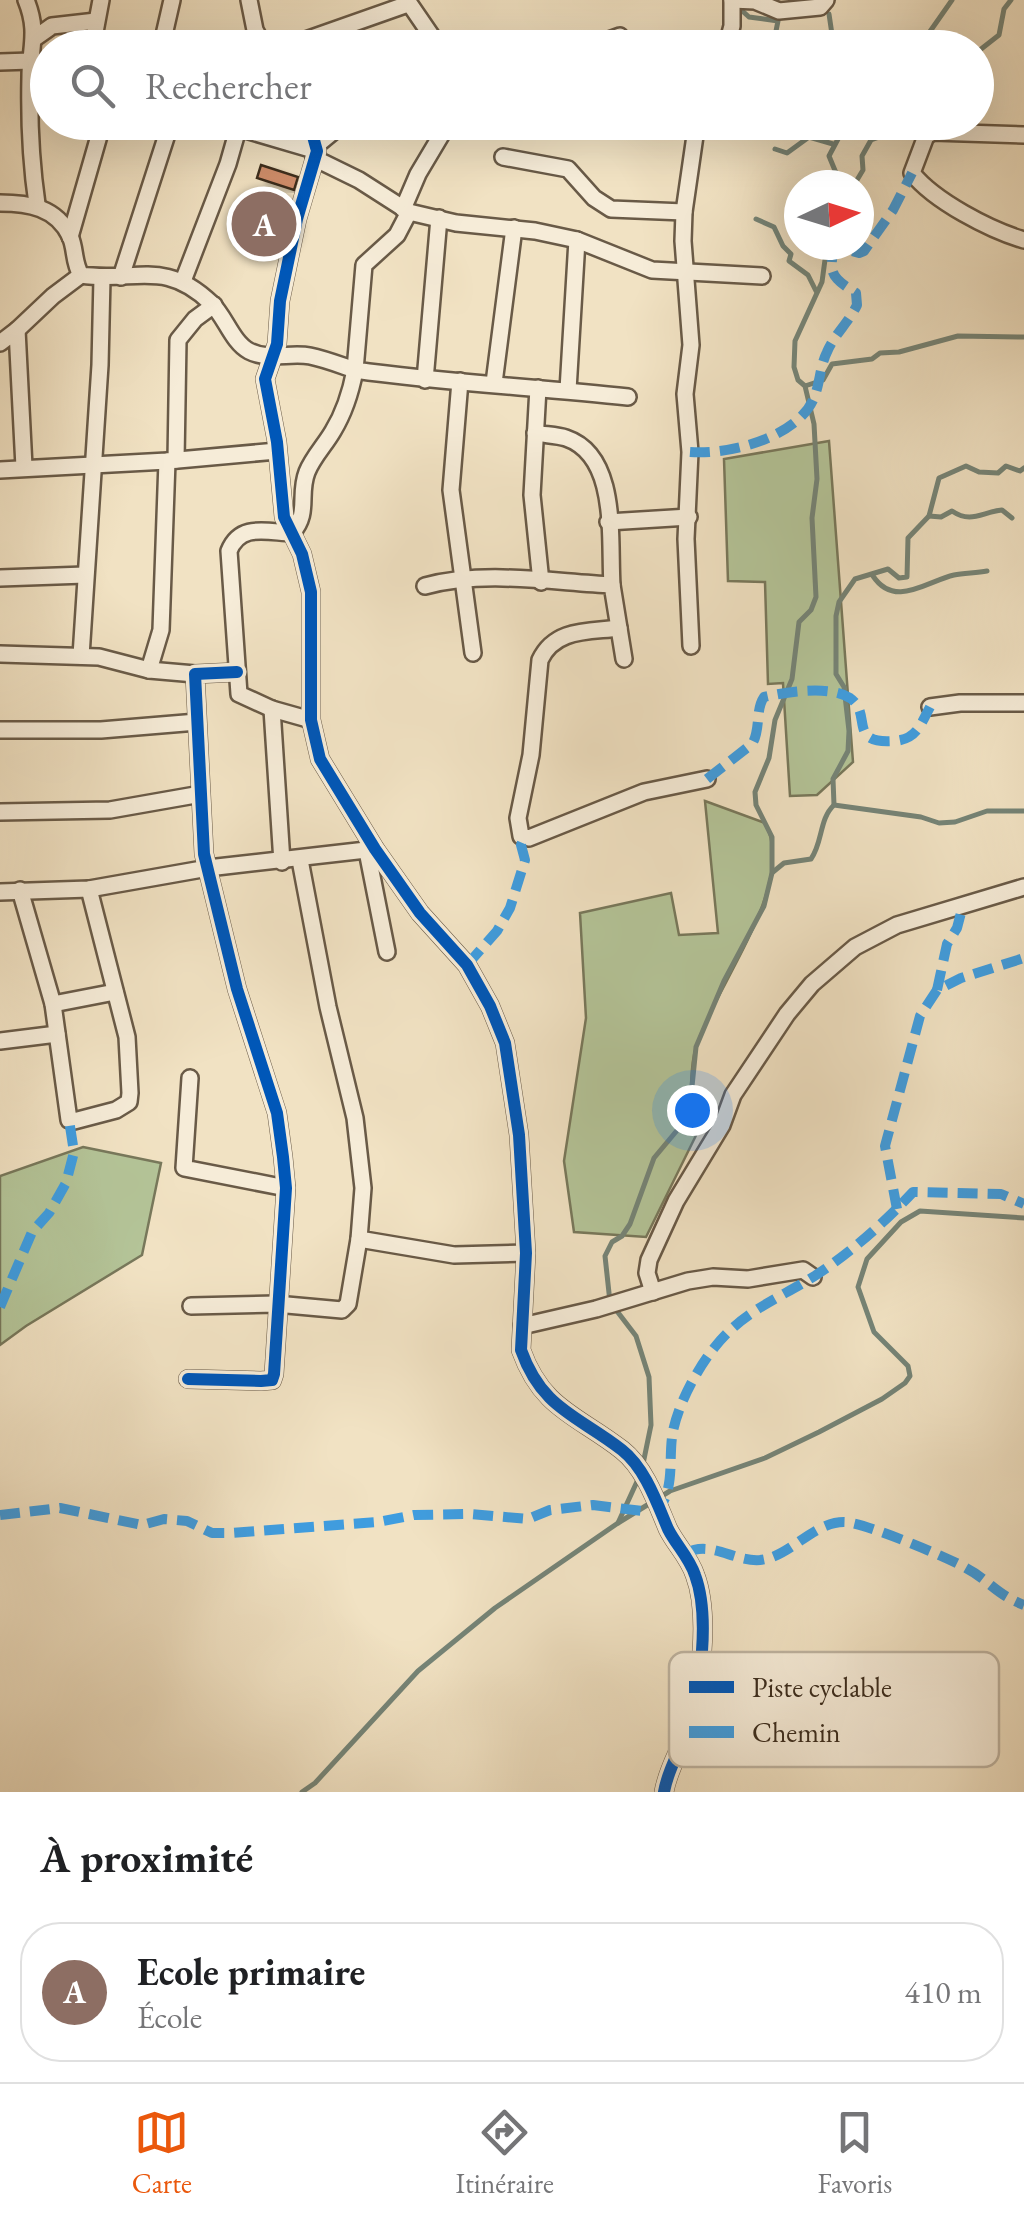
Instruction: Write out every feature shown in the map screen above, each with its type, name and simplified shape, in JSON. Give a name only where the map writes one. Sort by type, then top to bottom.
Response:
[{"type":"street","points":[[26,0],[33,30]]},
{"type":"street","points":[[95,30],[101,0]]},
{"type":"street","points":[[165,30],[172,0]]},
{"type":"street","points":[[250,0],[255,30]]},
{"type":"street","points":[[731,30],[732,0],[820,7],[826,0]]},
{"type":"street","points":[[332,30],[407,2],[427,30]]},
{"type":"street","points":[[46,30],[96,21]]},
{"type":"street","points":[[0,62],[30,62]]},
{"type":"street","points":[[994,134],[1024,135]]},
{"type":"street","points":[[32,140],[37,204],[70,236]]},
{"type":"street","points":[[81,275],[70,236],[99,140]]},
{"type":"street","points":[[120,277],[165,140]]},
{"type":"street","points":[[183,281],[235,140]]},
{"type":"street","points":[[275,140],[316,152],[406,210],[577,240],[652,270],[762,276]]},
{"type":"street","points":[[313,140],[316,152]]},
{"type":"street","points":[[328,140],[316,152],[297,218],[280,300],[277,344],[265,379],[284,518],[302,554],[313,616],[311,720],[320,759],[371,850],[420,913],[468,965],[490,1006],[505,1043],[516,1104],[526,1253],[520,1350],[549,1400],[630,1456],[661,1506],[669,1530],[686,1553],[697,1578],[703,1610],[701,1652]]},
{"type":"street","points":[[292,533],[305,511],[307,473],[336,428],[351,389],[364,265],[397,235],[418,174],[438,140]]},
{"type":"street","points":[[690,646],[686,539],[690,452],[685,394],[691,345],[684,273],[684,212],[695,140]]},
{"type":"street","points":[[924,140],[912,173],[981,222],[1024,240]]},
{"type":"street","points":[[503,157],[568,169],[594,198],[611,209],[684,212]]},
{"type":"street","points":[[0,203],[37,204]]},
{"type":"street","points":[[425,380],[438,218]]},
{"type":"street","points":[[494,383],[514,228]]},
{"type":"street","points":[[568,390],[577,240]]},
{"type":"street","points":[[0,343],[81,275],[102,278],[132,273],[183,281],[214,305],[244,348],[272,356],[307,355],[354,370],[425,380],[628,397]]},
{"type":"street","points":[[81,656],[102,278]]},
{"type":"street","points":[[149,670],[161,630],[178,340],[194,319],[214,305]]},
{"type":"street","points":[[18,330],[24,466]]},
{"type":"street","points":[[460,381],[451,490],[474,653]]},
{"type":"street","points":[[538,388],[532,495],[542,582]]},
{"type":"street","points":[[535,434],[566,438],[584,448],[599,464],[605,481],[612,585],[624,658]]},
{"type":"street","points":[[0,470],[277,451]]},
{"type":"street","points":[[608,522],[688,517]]},
{"type":"street","points":[[292,533],[246,531],[235,537],[229,551],[239,694],[311,720]]},
{"type":"street","points":[[0,578],[85,575]]},
{"type":"street","points":[[425,586],[513,578],[612,585]]},
{"type":"street","points":[[619,628],[564,634],[544,650],[531,754],[518,818],[522,836],[529,838],[644,792],[708,780]]},
{"type":"street","points":[[0,654],[99,657],[149,670],[195,674],[238,672]]},
{"type":"street","points":[[188,1378],[272,1380],[286,1188],[277,1113],[236,990],[208,868],[201,822],[195,674]]},
{"type":"street","points":[[930,707],[1024,703]]},
{"type":"street","points":[[272,709],[282,862]]},
{"type":"street","points":[[0,730],[101,730],[198,722]]},
{"type":"street","points":[[0,812],[110,810],[201,794]]},
{"type":"street","points":[[0,892],[89,889],[208,868],[371,850]]},
{"type":"street","points":[[371,850],[387,952]]},
{"type":"street","points":[[192,1306],[276,1304],[342,1310],[348,1304],[364,1188],[356,1118],[328,1007],[300,860]]},
{"type":"street","points":[[652,1292],[647,1273],[649,1260],[676,1201],[722,1125],[733,1095],[812,984],[855,947],[897,925],[1024,887]]},
{"type":"street","points":[[20,890],[53,1004],[69,1120],[96,1117],[129,1102],[127,1037],[89,889]]},
{"type":"street","points":[[53,1004],[115,992]]},
{"type":"street","points":[[0,1042],[57,1034]]},
{"type":"street","points":[[190,1078],[184,1168],[286,1188]]},
{"type":"street","points":[[359,1239],[454,1255],[526,1253]]},
{"type":"street","points":[[522,1326],[688,1281],[713,1277],[748,1279],[803,1270],[813,1277]]},
{"type":"street","points":[[664,1792],[670,1767]]},
{"type":"green space","points":[[829,441],[853,762],[817,795],[790,796],[783,683],[768,684],[765,582],[728,581],[724,459]]},
{"type":"green space","points":[[705,801],[765,823],[772,848],[771,875],[763,905],[694,1054],[690,1101],[709,1109],[646,1237],[574,1232],[564,1161],[586,1018],[580,913],[671,893],[679,935],[718,933]]},
{"type":"green space","points":[[83,1147],[161,1163],[142,1255],[0,1345],[0,1176]]},
{"type":"building","points":[[261,165],[298,177],[294,190],[257,178]]},
{"type":"waterway","points":[[931,30],[952,0]]},
{"type":"waterway","points":[[994,39],[999,35],[1004,9],[1011,0]]},
{"type":"waterway","points":[[738,7],[749,17],[778,21],[776,30]]},
{"type":"waterway","points":[[829,14],[831,30]]},
{"type":"waterway","points":[[775,149],[787,153],[805,140]]},
{"type":"waterway","points":[[819,140],[833,144]]},
{"type":"waterway","points":[[835,170],[829,156],[837,140]]},
{"type":"waterway","points":[[863,170],[862,156],[871,140]]},
{"type":"waterway","points":[[756,219],[774,227],[791,254],[789,261],[808,275],[816,291]]},
{"type":"waterway","points":[[643,1464],[651,1425],[649,1377],[636,1336],[610,1302],[605,1256],[612,1242],[630,1224],[654,1158],[689,1116],[696,1047],[724,981],[764,906],[772,873],[772,837],[756,805],[755,792],[769,758],[775,720],[792,679],[799,622],[811,610],[816,597],[812,518],[817,479],[814,424],[805,386],[798,380],[794,367],[795,341],[822,282],[825,260]]},
{"type":"waterway","points":[[805,386],[823,380],[832,364],[872,359],[880,353],[899,352],[958,336],[1024,337]]},
{"type":"waterway","points":[[834,805],[833,779],[848,751],[849,731],[844,687],[836,674],[839,602],[855,579],[888,569],[899,578],[907,577],[908,538],[929,516],[939,478],[966,466],[979,472],[998,473],[1006,466],[1020,471],[1024,468]]},
{"type":"waterway","points":[[929,516],[941,517],[952,511],[971,517],[1002,510],[1012,518]]},
{"type":"waterway","points":[[873,576],[882,586],[901,592],[954,575],[987,571]]},
{"type":"waterway","points":[[773,872],[784,863],[811,859],[834,805],[939,823],[987,811],[1024,811]]},
{"type":"waterway","points":[[302,1792],[315,1783],[418,1671],[495,1608],[618,1523],[670,1491],[765,1458],[819,1432],[905,1383],[910,1376],[908,1366],[874,1332],[858,1287],[867,1259],[901,1222],[920,1211],[1024,1218]]},
{"type":"waterway","points":[[618,1523],[640,1475]]},
{"type":"marked path","points":[[690,452],[723,450],[760,441],[793,424],[805,412],[814,398],[830,346],[857,305],[856,293],[833,273],[833,254],[841,248],[864,251],[893,210],[912,173]]},
{"type":"marked path","points":[[707,779],[752,744],[764,697],[808,691],[841,694],[857,705],[865,733],[879,741],[912,735],[930,707]]},
{"type":"marked path","points":[[467,965],[497,931],[510,908],[525,860],[521,845],[524,838]]},
{"type":"marked path","points":[[937,990],[947,944],[957,928],[963,905]]},
{"type":"marked path","points":[[897,1209],[885,1146],[920,1016],[937,990],[1024,958]]},
{"type":"marked path","points":[[0,1307],[32,1232],[49,1213],[66,1183],[74,1152],[69,1120]]},
{"type":"marked path","points":[[0,1515],[60,1508],[142,1525],[164,1519],[187,1521],[212,1533],[230,1533],[378,1522],[414,1515],[528,1519],[550,1510],[593,1505],[642,1511],[661,1506],[670,1479],[673,1431],[684,1398],[707,1357],[736,1325],[840,1258],[913,1192],[1001,1194],[1024,1204]]},
{"type":"marked path","points":[[686,1553],[704,1549],[750,1560],[771,1558],[822,1528],[844,1522],[905,1541],[956,1563],[1024,1605]]},
{"type":"cycle path","points":[[314,140],[317,151],[297,219],[280,301],[277,344],[265,379],[277,442],[284,517],[302,554],[311,592],[311,720],[320,759],[375,849],[420,913],[467,965],[490,1006],[505,1043],[519,1135],[526,1253],[521,1350],[539,1386],[550,1398],[630,1457],[650,1487],[700,1591],[701,1652]]},
{"type":"cycle path","points":[[188,1379],[261,1381],[272,1380],[274,1374],[286,1188],[283,1157],[277,1113],[237,989],[204,854],[195,674],[237,672]]},
{"type":"cycle path","points":[[664,1792],[671,1767]]},
{"type":"place","name":"Ecole primaire","points":[[264,224]]}]
